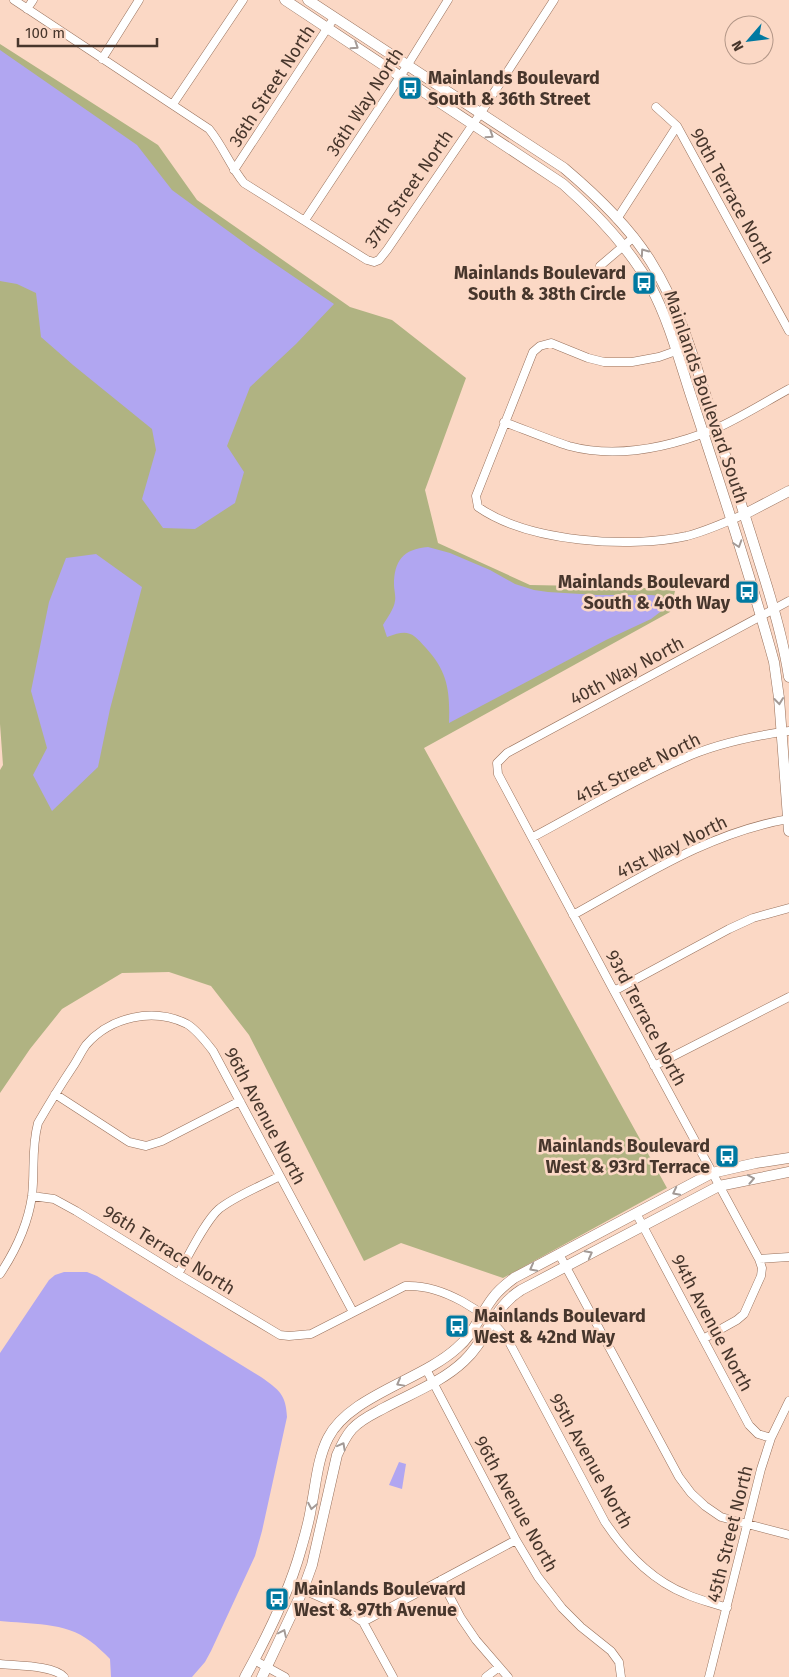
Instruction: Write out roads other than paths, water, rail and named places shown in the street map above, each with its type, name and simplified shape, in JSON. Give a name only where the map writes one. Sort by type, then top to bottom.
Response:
[{"type":"street","points":[[14,0],[209,129],[219,141],[234,170],[244,183],[305,220]]},
{"type":"street","points":[[27,8],[33,0]]},
{"type":"street","points":[[102,59],[139,0]]},
{"type":"street","points":[[173,104],[242,0]]},
{"type":"street","name":"Mainlands Boulevard South","points":[[285,0],[563,184],[588,206],[624,246],[638,265],[652,289],[676,351],[731,520],[774,662],[785,731],[789,831]]},
{"type":"street","name":"Mainlands Boulevard South","points":[[308,0],[564,168],[590,190],[634,237],[665,286],[690,346],[774,609],[785,650],[789,677]]},
{"type":"street","name":"36th Way North","points":[[305,220],[407,66],[448,0]]},
{"type":"street","name":"37th Street North","points":[[305,220],[367,260],[374,262],[383,255],[480,114],[554,0]]},
{"type":"street","name":"36th Street North","points":[[234,170],[334,18]]},
{"type":"street","name":"90th Terrace North","points":[[656,108],[677,126],[789,331]]},
{"type":"street","points":[[616,219],[677,126]]},
{"type":"street","points":[[600,266],[634,237]]},
{"type":"street","points":[[690,346],[659,357],[632,362],[604,362],[588,358],[551,343],[540,346],[533,352],[504,422],[476,496],[478,507],[524,528],[596,541],[626,542],[688,536],[745,514],[789,491]]},
{"type":"street","points":[[504,422],[570,446],[604,451],[644,449],[682,441],[716,428],[789,389]]},
{"type":"street","name":"40th Way North","points":[[497,762],[507,753],[789,601]]},
{"type":"street","name":"41st Street North","points":[[533,838],[683,758],[717,746],[785,731]]},
{"type":"street","name":"93rd Terrace North","points":[[497,762],[498,774],[759,1259]]},
{"type":"street","name":"41st Way North","points":[[574,914],[714,840],[745,828],[789,819]]},
{"type":"street","points":[[614,991],[729,929],[753,918],[789,908]]},
{"type":"street","points":[[654,1066],[789,997]]},
{"type":"street","name":"96th Avenue North","points":[[55,1094],[86,1046],[98,1034],[115,1024],[134,1016],[151,1014],[188,1024],[213,1051],[353,1312]]},
{"type":"street","points":[[0,1274],[23,1232],[32,1196],[34,1137],[38,1123],[55,1094],[129,1142],[146,1146],[162,1141],[240,1101]]},
{"type":"street","points":[[245,1677],[290,1584],[311,1509],[321,1455],[334,1428],[345,1416],[360,1405],[443,1359],[458,1348],[471,1333],[492,1298],[514,1278],[712,1173],[756,1162],[789,1158]]},
{"type":"street","points":[[262,1677],[303,1590],[312,1565],[332,1470],[342,1443],[353,1428],[365,1418],[433,1382],[463,1362],[480,1344],[502,1305],[510,1297],[642,1225],[719,1186],[789,1172]]},
{"type":"street","points":[[178,1274],[218,1210],[280,1176]]},
{"type":"street","name":"96th Terrace North","points":[[32,1196],[54,1199],[267,1328],[280,1335],[289,1336]]},
{"type":"street","name":"94th Avenue North","points":[[636,1213],[749,1425],[758,1434],[771,1438]]},
{"type":"street","points":[[559,1254],[679,1477],[691,1493],[721,1517],[789,1535]]},
{"type":"street","points":[[703,1339],[744,1314],[761,1276],[762,1268],[759,1259],[789,1257]]},
{"type":"street","name":"95th Avenue North","points":[[289,1336],[311,1334],[405,1286],[428,1288],[472,1306],[492,1322],[508,1340],[605,1522],[617,1539],[647,1570],[664,1583],[684,1594],[727,1608]]},
{"type":"street","name":"96th Avenue North","points":[[426,1369],[538,1578],[562,1608],[581,1627],[611,1651],[619,1662],[621,1677]]},
{"type":"street","name":"45th Street North","points":[[710,1677],[760,1469],[771,1438],[789,1401]]},
{"type":"street","points":[[363,1622],[516,1540]]},
{"type":"street","points":[[442,1580],[476,1640],[508,1677]]},
{"type":"street","points":[[290,1584],[336,1604],[363,1622],[393,1677]]},
{"type":"street","points":[[254,1660],[285,1677]]},
{"type":"street","points":[[0,1664],[51,1670],[62,1674],[64,1677]]},
{"type":"street","points":[[486,1677],[499,1667]]},
{"type":"place","name":"Mainlands Boulevard South & 36th Street","points":[[410,88]]},
{"type":"place","name":"Mainlands Boulevard South & 38th Circle","points":[[644,283]]},
{"type":"place","name":"Mainlands Boulevard South & 40th Way","points":[[747,592]]},
{"type":"place","name":"Mainlands Boulevard West & 93rd Terrace","points":[[727,1156]]},
{"type":"place","name":"Mainlands Boulevard West & 42nd Way","points":[[457,1326]]},
{"type":"place","name":"Mainlands Boulevard West & 97th Avenue","points":[[277,1599]]}]
